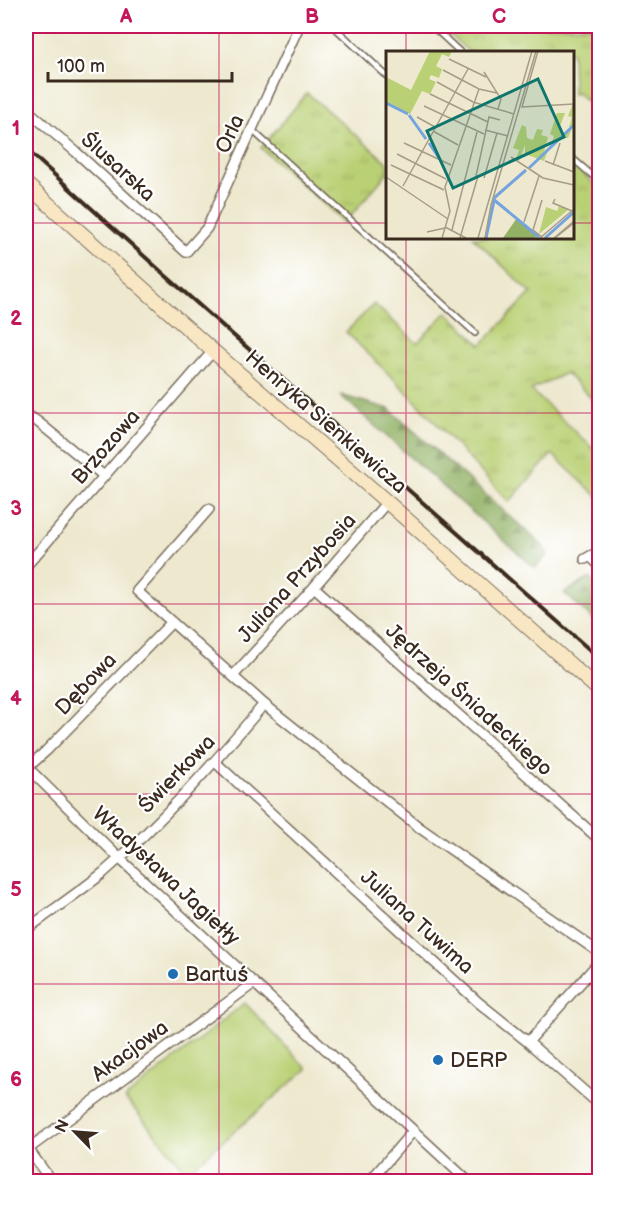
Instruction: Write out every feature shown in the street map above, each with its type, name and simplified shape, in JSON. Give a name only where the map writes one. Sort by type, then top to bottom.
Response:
[{"type":"main road","name":"Henryka Sienkiewicza","points":[[26,184],[600,692]]},
{"type":"street","name":"Orla","points":[[186,252],[207,228],[299,26]]},
{"type":"street","name":"Ślusarska","points":[[26,109],[186,252]]},
{"type":"street","name":"Brzozowa","points":[[26,566],[213,351]]},
{"type":"street","points":[[26,414],[104,476]]},
{"type":"street","name":"Juliana Przybosia","points":[[233,676],[387,502]]},
{"type":"street","points":[[209,509],[137,591],[264,704],[420,828],[600,953]]},
{"type":"street","points":[[600,551],[588,557],[600,566]]},
{"type":"street","name":"Jędrzeja Śniadeckiego","points":[[314,587],[600,840]]},
{"type":"street","name":"Dębowa","points":[[26,768],[46,751],[172,622]]},
{"type":"street","name":"Świerkowa","points":[[26,930],[101,875],[119,858],[215,762],[264,704]]},
{"type":"street","name":"Juliana Tuwima","points":[[215,762],[478,1002],[600,1105]]},
{"type":"street","name":"Władysława Jagiełły","points":[[26,768],[119,858],[469,1182]]},
{"type":"street","points":[[528,1042],[600,961]]},
{"type":"street","name":"Akacjowa","points":[[27,1147],[254,983]]},
{"type":"street","points":[[369,1182],[413,1131]]},
{"type":"street","points":[[27,1147],[52,1182]]},
{"type":"lane","points":[[333,26],[386,75]]},
{"type":"lane","points":[[432,26],[459,51]]},
{"type":"lane","points":[[252,130],[475,333]]},
{"type":"lane","points":[[574,159],[600,182]]},
{"type":"green space","points":[[440,26],[599,26],[599,113],[576,92],[574,93],[574,51],[468,51]]},
{"type":"green space","points":[[307,93],[386,161],[386,174],[345,223],[261,148]]},
{"type":"green space","points":[[574,165],[599,189],[599,406],[566,373],[531,390],[599,454],[599,498],[552,454],[509,502],[408,393],[346,332],[374,304],[417,343],[447,312],[481,345],[531,293],[474,238],[574,238]]},
{"type":"green space","points":[[340,395],[389,409],[541,544],[548,555],[535,568]]},
{"type":"green space","points":[[590,578],[599,587],[599,625],[564,593]]},
{"type":"green space","points":[[245,1003],[307,1069],[187,1172],[125,1098]]},
{"type":"railway","points":[[26,149],[165,275],[600,659]]},
{"type":"place","name":"Bartuś","points":[[173,974]]},
{"type":"place","name":"DERP","points":[[438,1060]]}]
